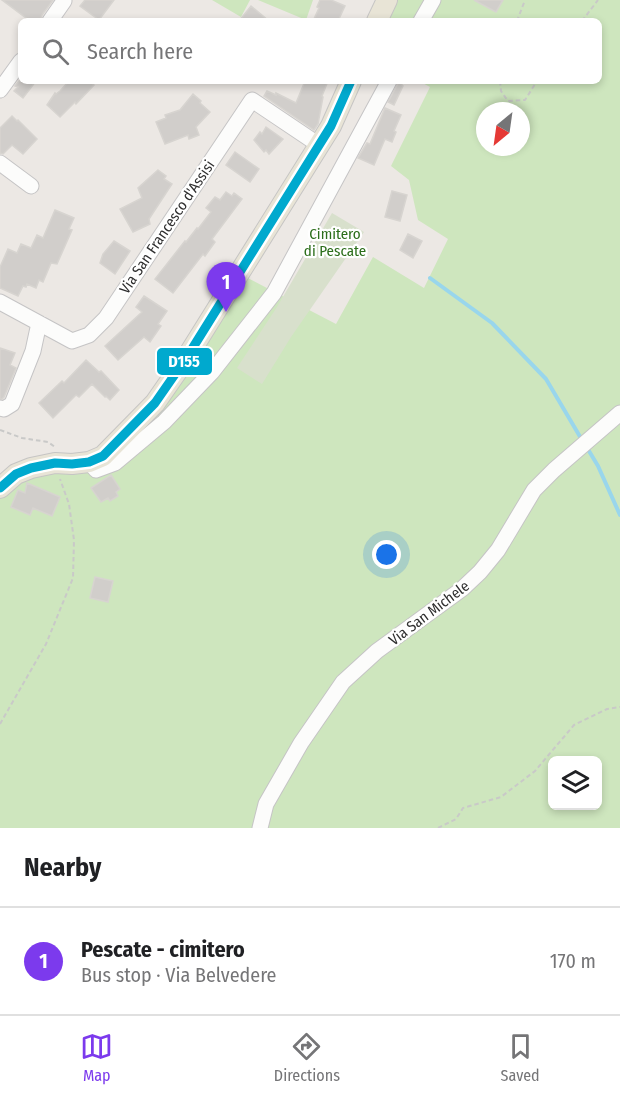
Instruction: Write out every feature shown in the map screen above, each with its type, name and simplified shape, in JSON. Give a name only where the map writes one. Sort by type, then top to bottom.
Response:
[{"type":"main road","points":[[378,18],[387,0]]},
{"type":"main road","points":[[0,488],[16,474],[57,457],[72,464],[89,462],[103,456],[154,403],[187,357],[331,126],[350,84]]},
{"type":"street","points":[[423,18],[433,0]]},
{"type":"street","points":[[52,18],[64,1]]},
{"type":"street","points":[[0,90],[18,65]]},
{"type":"street","points":[[89,462],[96,470],[115,463],[164,422],[212,372],[274,293],[387,84]]},
{"type":"street","name":"Via San Francesco d'Assisi","points":[[0,302],[72,341],[89,335],[106,318],[252,100],[319,145]]},
{"type":"street","points":[[0,163],[31,186]]},
{"type":"street","points":[[2,408],[12,404],[33,351],[39,323]]},
{"type":"street","name":"Via San Michele","points":[[260,828],[266,804],[301,743],[343,682],[377,651],[462,589],[480,572],[498,550],[534,490],[620,414]]},
{"type":"path","points":[[518,18],[525,0]]},
{"type":"path","points":[[584,18],[598,0]]},
{"type":"path","points":[[501,84],[501,91],[508,101],[525,100],[535,84]]},
{"type":"path","points":[[0,430],[22,438],[48,442],[57,457],[69,504],[74,540],[73,578],[46,644],[0,724]]},
{"type":"path","points":[[438,828],[456,819],[463,808],[501,797],[535,771],[574,725],[607,709],[620,707]]},
{"type":"green space","points":[[212,0],[250,0],[241,17]]},
{"type":"green space","points":[[258,0],[313,0],[307,18],[301,18]]},
{"type":"green space","points":[[391,0],[620,0],[620,828],[0,828],[0,492],[12,472],[88,455],[122,433],[238,273],[336,324],[373,257],[424,288],[448,239],[418,220],[409,180],[391,166],[430,87],[424,84],[602,84],[602,18],[384,18]]},
{"type":"green space","name":"Cimitero di Pescate","points":[[332,213],[364,232],[291,337],[262,384],[237,368],[277,307]]},
{"type":"building","points":[[2,0],[53,0],[41,18],[26,18]]},
{"type":"building","points":[[85,0],[114,0],[100,18],[96,18],[80,6]]},
{"type":"building","points":[[320,0],[331,0],[345,6],[339,18],[314,18],[319,8],[317,7]]},
{"type":"building","points":[[474,0],[503,0],[496,12]]},
{"type":"building","points":[[251,6],[265,18],[241,18]]},
{"type":"building","points":[[18,82],[34,84],[23,98],[14,91],[18,87],[15,86]]},
{"type":"building","points":[[66,84],[94,85],[60,117],[47,105],[55,93]]},
{"type":"building","points":[[304,84],[327,84],[322,96],[318,124],[314,130],[264,96],[267,91],[296,103]]},
{"type":"building","points":[[398,84],[401,84],[403,86],[394,105],[388,102]]},
{"type":"building","points":[[193,94],[210,112],[196,127],[199,135],[189,139],[188,135],[165,144],[156,122],[166,118],[165,115],[180,110]]},
{"type":"building","points":[[385,108],[401,115],[392,142],[385,139],[374,165],[358,158],[367,143],[370,144]]},
{"type":"building","points":[[12,116],[37,139],[23,154],[12,145],[3,154],[0,153],[0,128]]},
{"type":"building","points":[[266,127],[283,139],[269,154],[266,150],[264,152],[254,140],[260,132],[262,134]]},
{"type":"building","points":[[235,152],[259,169],[250,182],[226,165]]},
{"type":"building","points":[[158,170],[166,176],[164,179],[172,184],[149,219],[150,224],[133,232],[120,209],[142,198],[138,188]]},
{"type":"building","points":[[392,191],[407,195],[400,221],[385,217]]},
{"type":"building","points":[[226,192],[232,196],[234,193],[242,199],[212,239],[215,242],[205,256],[203,254],[173,293],[155,279],[211,212],[206,208],[215,197],[220,200]]},
{"type":"building","points":[[55,210],[74,218],[69,229],[72,230],[57,264],[51,263],[43,282],[39,280],[36,288],[27,284],[26,287],[23,286],[18,296],[0,288],[0,267],[8,249],[17,253],[21,244],[31,248],[37,235],[43,238]]},
{"type":"building","points":[[408,234],[422,241],[413,258],[400,250]]},
{"type":"building","points":[[114,241],[130,251],[115,274],[100,263],[103,254]]},
{"type":"building","points":[[144,296],[167,311],[158,324],[161,326],[150,342],[144,337],[118,360],[105,346],[142,312],[136,307]]},
{"type":"building","points":[[0,348],[15,353],[10,365],[16,368],[2,399],[0,399]]},
{"type":"building","points":[[86,360],[99,372],[101,371],[119,390],[110,400],[92,384],[79,397],[76,395],[53,418],[39,403],[62,381],[64,383]]},
{"type":"building","points":[[111,475],[120,489],[116,492],[118,496],[110,501],[108,498],[101,502],[91,488]]},
{"type":"building","points":[[27,483],[60,497],[52,516],[33,508],[30,515],[11,507],[18,490],[25,493]]},
{"type":"building","points":[[95,577],[113,581],[108,602],[90,598]]},
{"type":"waterway","points":[[430,278],[492,323],[546,379],[582,440]]},
{"type":"waterway","points":[[586,446],[598,466],[620,515]]},
{"type":"transit line","name":"D155","points":[[0,488],[16,474],[31,468],[55,463],[89,462],[103,456],[155,403],[187,357],[331,126],[350,84]]},
{"type":"place","name":"Pescate - cimitero","points":[[226,312]]}]
